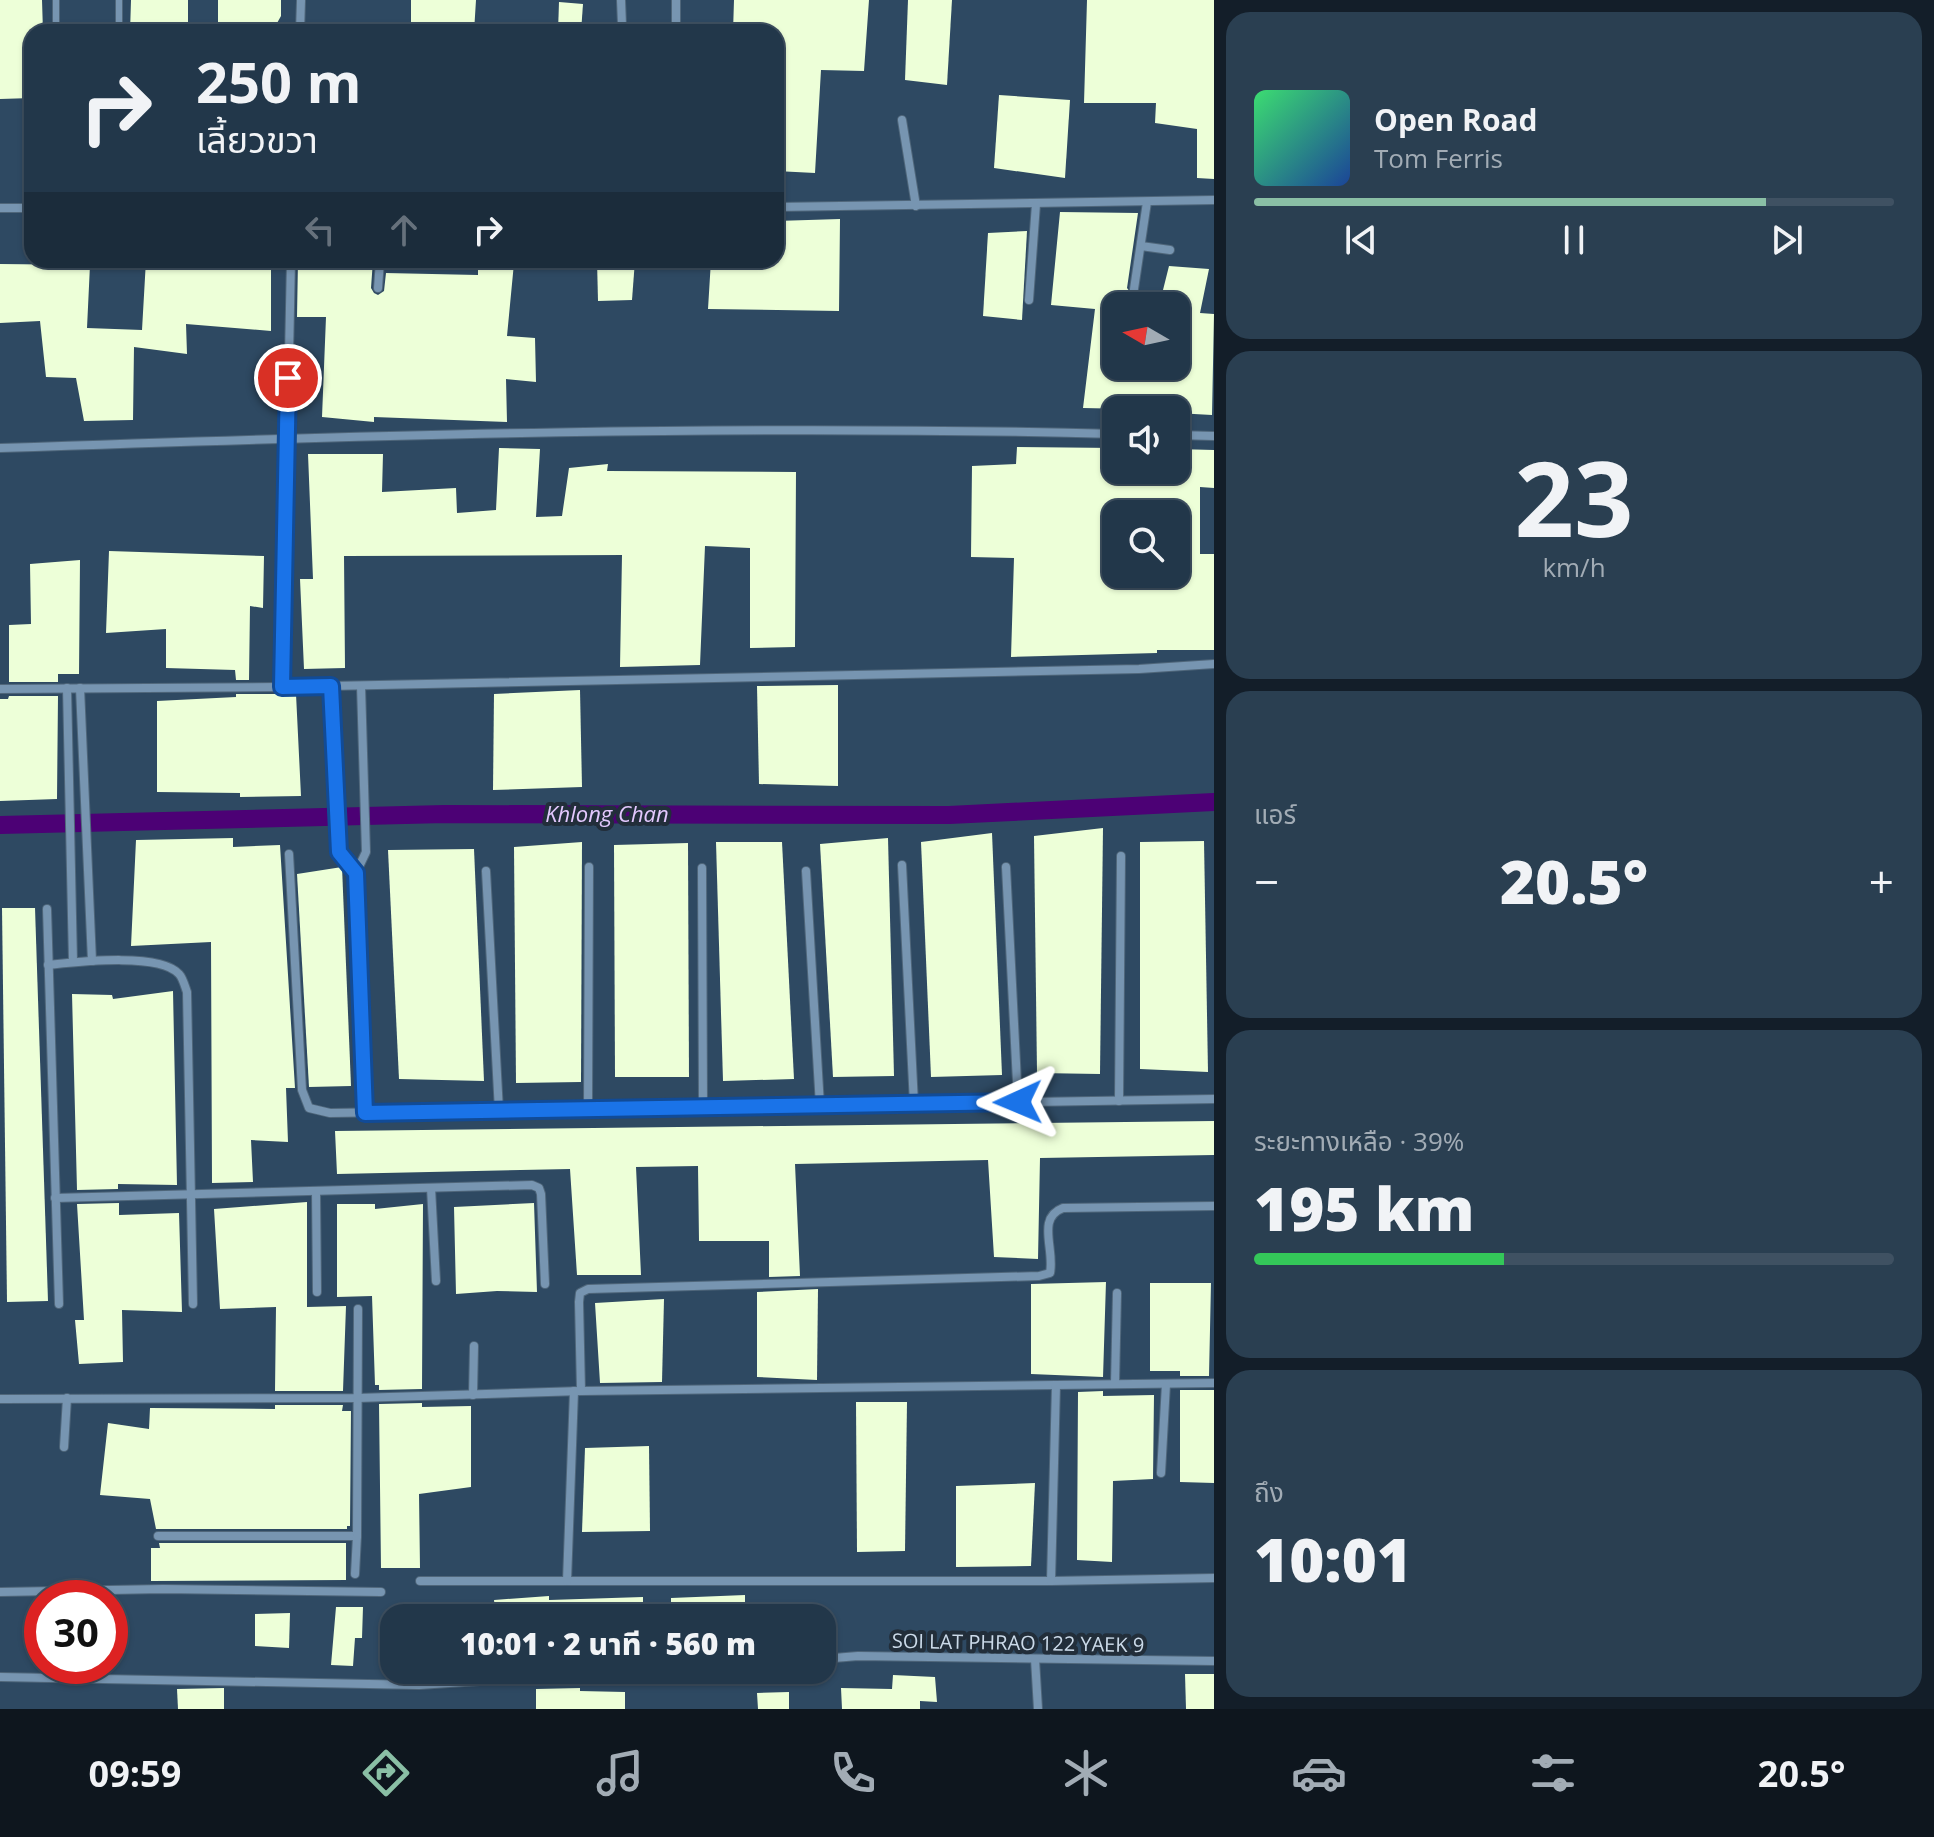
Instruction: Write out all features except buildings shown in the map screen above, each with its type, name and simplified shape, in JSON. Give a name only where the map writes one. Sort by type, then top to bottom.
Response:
[{"type":"street","points":[[300,24],[301,0]]},
{"type":"street","points":[[621,0],[622,24]]},
{"type":"street","points":[[676,0],[676,24]]},
{"type":"street","points":[[902,120],[916,206]]},
{"type":"street","points":[[784,207],[1214,200]]},
{"type":"street","points":[[1134,289],[1147,202]]},
{"type":"street","points":[[1029,300],[1036,204]]},
{"type":"street","points":[[0,208],[24,208]]},
{"type":"street","points":[[1141,246],[1170,250]]},
{"type":"street","points":[[282,687],[291,268]]},
{"type":"street","points":[[378,288],[379,268]]},
{"type":"street","points":[[0,448],[287,438],[782,431],[965,430],[1102,434]]},
{"type":"street","points":[[1190,435],[1214,436]]},
{"type":"street","points":[[0,689],[361,686],[1139,669],[1214,664]]},
{"type":"street","points":[[331,686],[339,852],[356,873]]},
{"type":"street","points":[[361,686],[366,852],[356,873],[365,1113]]},
{"type":"street","points":[[67,688],[73,962]]},
{"type":"street","points":[[80,688],[92,961]]},
{"type":"street","points":[[68,779],[84,777]]},
{"type":"street","points":[[71,851],[87,850]]},
{"type":"street","points":[[289,854],[302,1090],[309,1108],[330,1113],[365,1113],[1214,1099]]},
{"type":"street","points":[[1119,1101],[1121,856]]},
{"type":"street","points":[[902,865],[914,1104]]},
{"type":"street","points":[[588,1109],[589,867]]},
{"type":"street","points":[[1006,867],[1018,1102]]},
{"type":"street","points":[[702,868],[703,1107]]},
{"type":"street","points":[[486,871],[499,1111]]},
{"type":"street","points":[[806,871],[820,1106]]},
{"type":"street","points":[[47,909],[59,1304]]},
{"type":"street","points":[[48,965],[92,961],[156,962],[179,974],[187,992],[193,1304]]},
{"type":"street","points":[[55,1198],[532,1185],[539,1188],[541,1194],[545,1284]]},
{"type":"street","points":[[431,1188],[436,1281]]},
{"type":"street","points":[[316,1192],[317,1292]]},
{"type":"street","points":[[567,1581],[580,1293],[588,1289],[1039,1276],[1050,1273],[1052,1262],[1047,1220],[1053,1212],[1063,1208],[1214,1206]]},
{"type":"street","points":[[1115,1384],[1117,1293]]},
{"type":"street","points":[[355,1574],[358,1309]]},
{"type":"street","points":[[473,1395],[474,1346]]},
{"type":"street","points":[[0,1399],[357,1398],[577,1391],[1214,1383]]},
{"type":"street","points":[[1161,1473],[1166,1384]]},
{"type":"street","points":[[1051,1581],[1056,1385]]},
{"type":"street","points":[[64,1447],[67,1398]]},
{"type":"street","points":[[158,1536],[357,1536]]},
{"type":"street","points":[[420,1581],[1214,1578]]},
{"type":"street","points":[[0,1592],[163,1589],[381,1592]]},
{"type":"street","name":"SOI LAT PHRAO 122 YAEK 9","points":[[836,1658],[1214,1661]]},
{"type":"street","points":[[1035,1659],[1038,1709]]},
{"type":"street","points":[[0,1677],[434,1684]]},
{"type":"lane","points":[[56,0],[56,24]]},
{"type":"lane","points":[[119,0],[119,24]]},
{"type":"waterway","name":"Khlong Chan","points":[[0,825],[445,814],[949,815],[1214,802]]},
{"type":"route","points":[[288,378],[282,687],[331,686],[339,852],[356,873],[365,1113],[1018,1102]]}]
